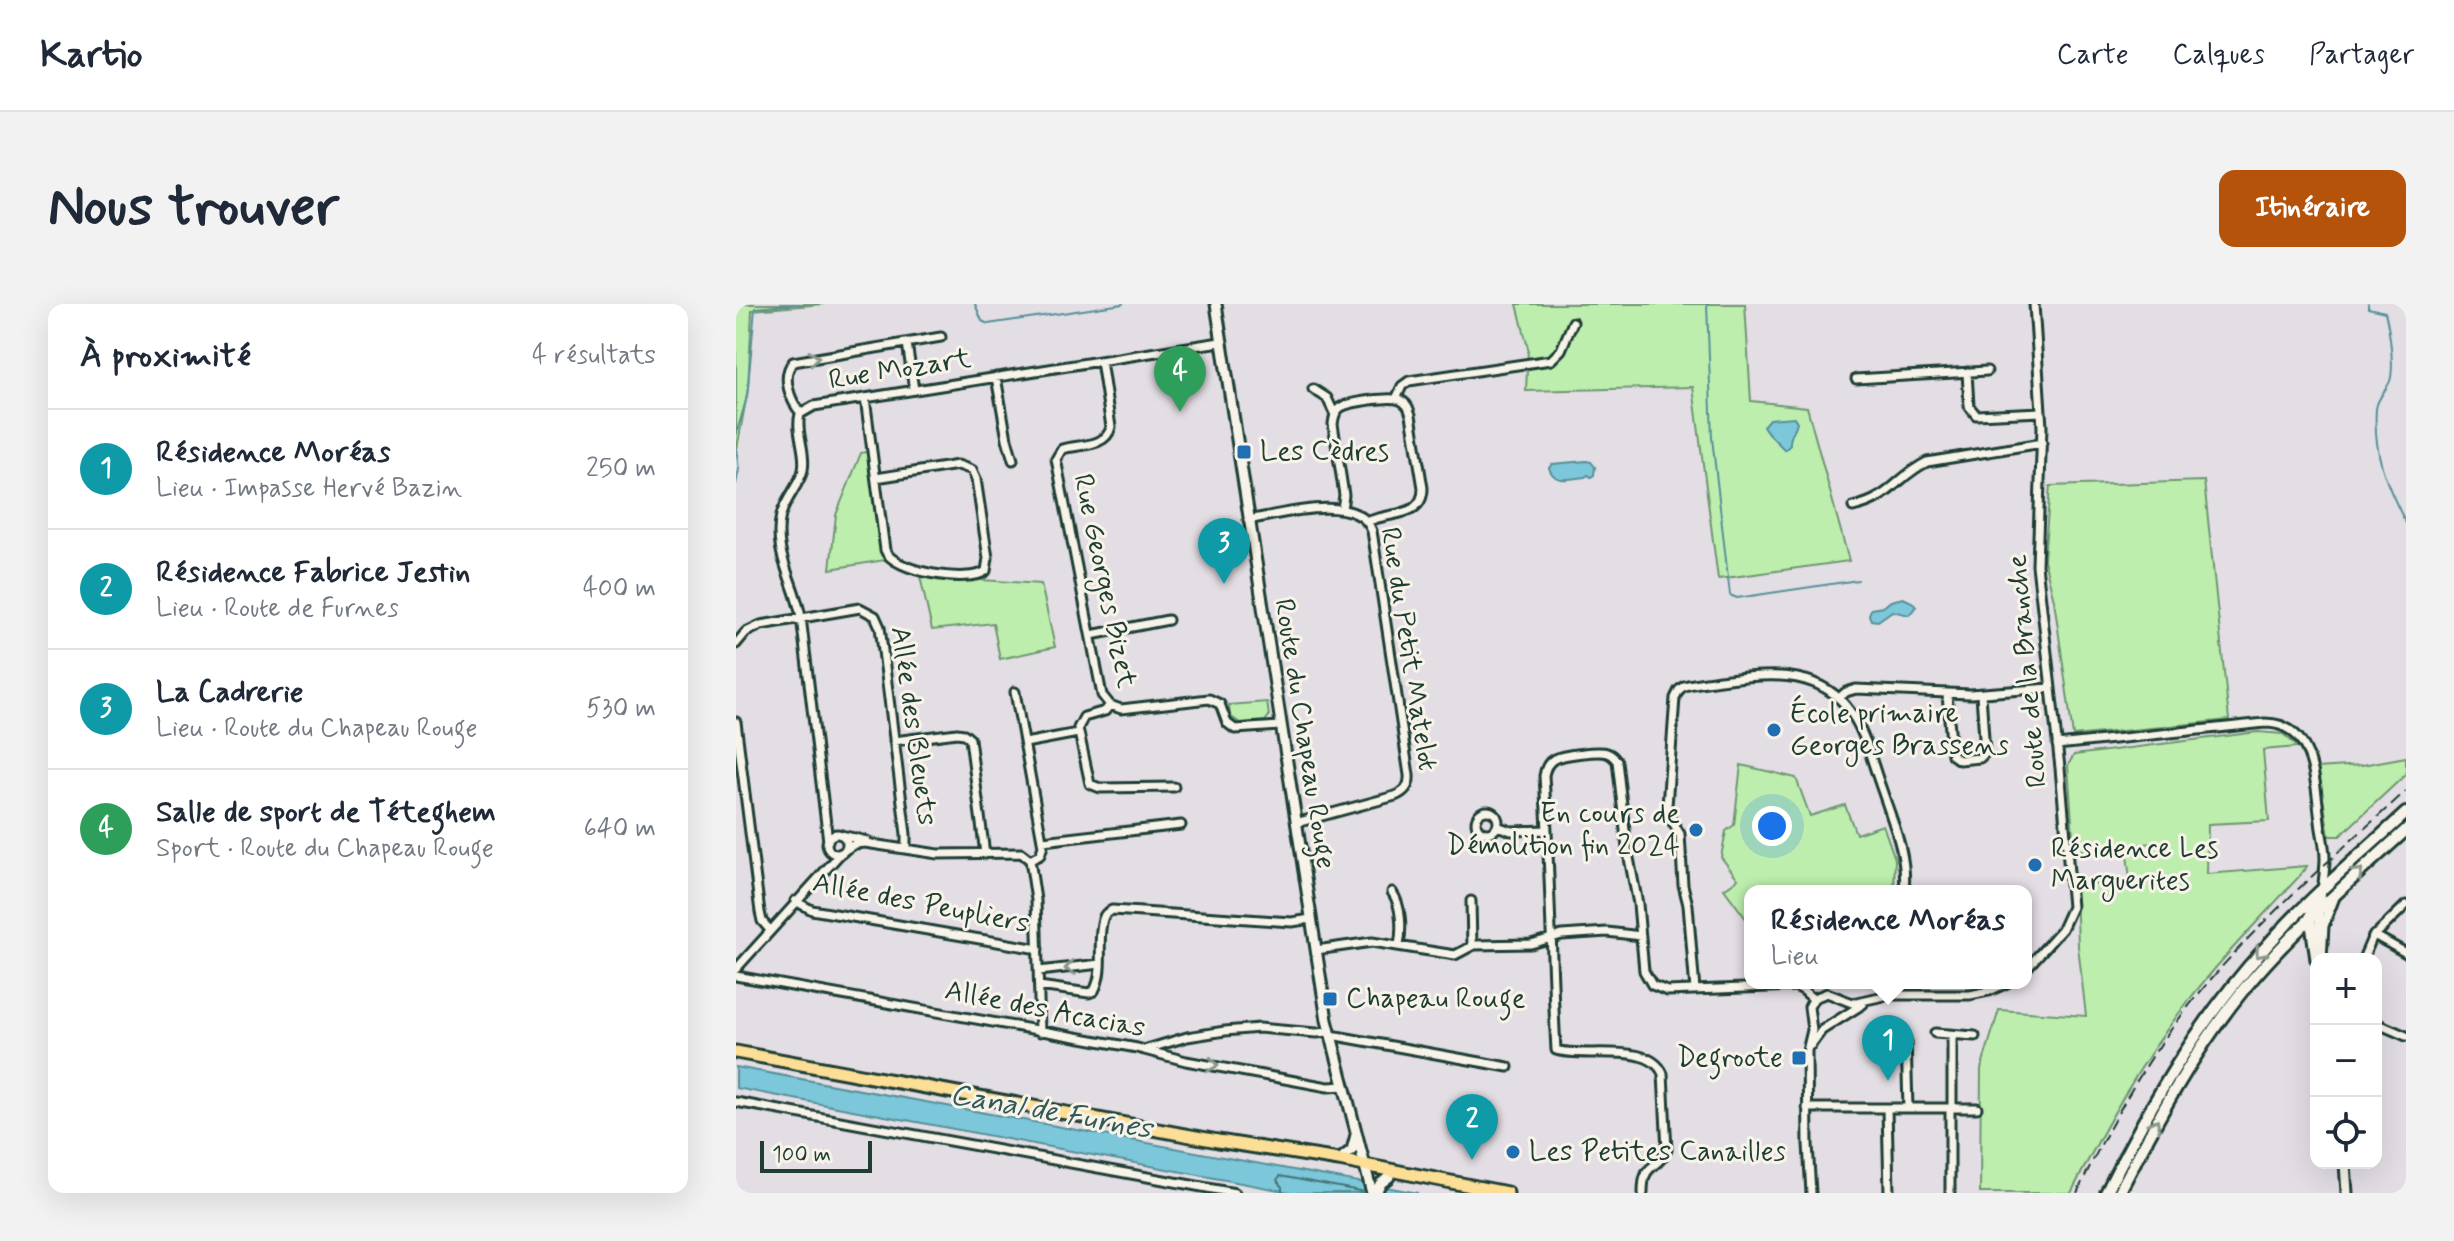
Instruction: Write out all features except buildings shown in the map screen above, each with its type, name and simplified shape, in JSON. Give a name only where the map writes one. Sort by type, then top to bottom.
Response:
[{"type":"main road","points":[[2106,1193],[2154,1100],[2200,1029],[2253,961],[2323,888],[2406,813]]},
{"type":"main road","points":[[2119,1193],[2162,1110],[2198,1053],[2247,986],[2314,914],[2406,830]]},
{"type":"main road","points":[[736,1052],[1218,1141],[1339,1160],[1367,1173],[1379,1187],[1473,1193]]},
{"type":"main road","points":[[1218,1141],[1367,1173],[1507,1193]]},
{"type":"street","name":"Route du Chapeau Rouge","points":[[1213,304],[1331,1038],[1367,1173],[1379,1187]]},
{"type":"street","name":"Route de la Branche","points":[[2032,963],[2059,934],[2069,918],[2072,904],[2037,565],[2042,443],[2034,304]]},
{"type":"street","points":[[1396,399],[1407,381],[1551,360],[1561,350],[1573,322]]},
{"type":"street","points":[[801,413],[791,396],[787,372],[793,362],[941,337]]},
{"type":"street","name":"Rue Mozart","points":[[828,844],[801,617],[797,594],[782,560],[778,535],[783,508],[803,469],[798,422],[801,413],[814,406],[1220,342]]},
{"type":"street","points":[[907,343],[914,390]]},
{"type":"street","name":"Rue Georges Bizet","points":[[1101,361],[1110,433],[1101,441],[1062,449],[1056,459],[1102,695],[1110,705]]},
{"type":"street","points":[[1856,379],[1987,371]]},
{"type":"street","points":[[1967,372],[1969,406],[1976,415],[2041,412]]},
{"type":"street","points":[[996,377],[1013,460]]},
{"type":"street","points":[[1313,389],[1325,396],[1335,415]]},
{"type":"street","points":[[865,398],[885,550],[890,560],[929,573],[974,576],[986,571],[988,558],[972,470],[958,465],[876,478]]},
{"type":"street","points":[[1342,509],[1344,495],[1333,424],[1339,408],[1396,399],[1404,403],[1411,412],[1422,499],[1414,509],[1382,515],[1367,522]]},
{"type":"street","points":[[1853,507],[1881,497],[1927,462],[2042,443]]},
{"type":"street","name":"Rue du Petit Matelot","points":[[1248,520],[1330,507],[1342,509],[1367,522],[1372,531],[1409,784],[1395,796],[1296,823]]},
{"type":"street","name":"Allée des Bleuets","points":[[736,644],[755,626],[801,617],[860,608],[877,618],[906,849]]},
{"type":"street","points":[[1091,635],[1168,620]]},
{"type":"street","points":[[1695,990],[1680,834],[1667,806],[1675,701],[1679,690],[1687,685],[1768,676],[1803,679],[1839,698],[1851,713],[1863,739],[1895,827],[1905,867],[1904,885]]},
{"type":"street","points":[[1839,698],[1856,689],[1981,694],[2051,688]]},
{"type":"street","points":[[1015,692],[1043,841],[1042,853],[1030,860]]},
{"type":"street","points":[[1947,694],[1952,754],[1959,760],[1979,759],[1985,754],[1981,694]]},
{"type":"street","points":[[1174,787],[1091,786],[1078,733],[1084,717],[1105,711],[1110,705],[1121,709],[1209,699],[1220,704],[1227,723],[1235,729],[1280,726]]},
{"type":"street","points":[[736,722],[760,912],[762,921],[769,929]]},
{"type":"street","points":[[2057,745],[2269,723],[2290,729],[2306,747],[2325,854],[2323,888],[2314,914]]},
{"type":"street","points":[[894,741],[957,733],[970,739],[985,854]]},
{"type":"street","points":[[1025,743],[1078,733]]},
{"type":"street","points":[[1643,1193],[1645,1173],[1662,1159],[1667,1150],[1662,1071],[1657,1063],[1648,1059],[1608,1052],[1570,1053],[1556,1050],[1550,937],[1551,873],[1544,776],[1547,765],[1557,758],[1602,752],[1617,761],[1624,833],[1638,899],[1644,971],[1650,984],[1664,991],[1744,988]]},
{"type":"street","points":[[827,820],[830,829],[839,834],[877,844],[938,854],[1021,853],[1030,860],[1035,895],[1040,1032]]},
{"type":"street","points":[[1043,841],[1181,825]]},
{"type":"street","points":[[1497,826],[1511,831],[1547,830]]},
{"type":"street","points":[[2318,953],[2314,897],[2320,873],[2321,833]]},
{"type":"street","points":[[812,882],[824,863],[830,837],[839,834]]},
{"type":"street","points":[[839,834],[846,841],[843,851]]},
{"type":"street","points":[[736,969],[769,929],[843,851],[858,843],[877,844]]},
{"type":"street","points":[[828,844],[833,852],[843,851]]},
{"type":"street","points":[[1392,892],[1398,904],[1399,946]]},
{"type":"street","points":[[2320,953],[2324,921],[2335,894]]},
{"type":"street","name":"Allée des Peupliers","points":[[795,901],[812,910],[1038,949]]},
{"type":"street","points":[[1471,901],[1472,946]]},
{"type":"street","points":[[2366,953],[2374,935],[2406,905]]},
{"type":"street","points":[[1039,986],[1091,993],[1097,988],[1103,920],[1112,910],[1292,922],[1311,919]]},
{"type":"street","points":[[1316,950],[1372,942],[1455,955],[1472,946],[1531,944],[1550,937],[1607,932],[1640,925]]},
{"type":"street","points":[[1607,932],[1641,936]]},
{"type":"street","points":[[2374,935],[2406,953]]},
{"type":"street","points":[[1039,971],[1100,964]]},
{"type":"street","name":"Allée des Acacias","points":[[736,976],[1137,1048],[1328,1087],[1345,1086]]},
{"type":"street","points":[[1801,989],[1813,999]]},
{"type":"street","points":[[1807,1058],[1817,1035],[1854,1008],[1885,995],[1887,989]]},
{"type":"street","points":[[1814,1193],[1808,1155],[1807,1108],[1807,1049],[1812,1030],[1809,1007],[1813,999],[1825,993],[1852,1003],[1885,995],[1970,995],[1994,989]]},
{"type":"street","points":[[1838,999],[1842,1008],[1839,1019]]},
{"type":"street","points":[[1810,1016],[1818,1024],[1830,1026]]},
{"type":"street","points":[[2381,1025],[2406,1036]]},
{"type":"street","points":[[1137,1048],[1153,1049],[1201,1034],[1244,1029],[1355,1041],[1508,1067]]},
{"type":"street","points":[[1935,1033],[1975,1036]]},
{"type":"street","points":[[1950,1193],[1952,1035]]},
{"type":"street","points":[[1906,1039],[1908,1108]]},
{"type":"street","points":[[1169,1056],[1167,1048],[1171,1042]]},
{"type":"street","points":[[736,1102],[1235,1193]]},
{"type":"street","points":[[1807,1108],[1977,1108]]},
{"type":"street","points":[[1887,1108],[1889,1193]]},
{"type":"street","points":[[1339,1160],[1352,1150],[1356,1132]]},
{"type":"street","points":[[2345,1169],[2347,1193]]},
{"type":"green space","points":[[736,304],[823,304],[752,310],[748,389],[736,454]]},
{"type":"green space","points":[[1517,304],[1745,304],[1751,401],[1807,407],[1849,561],[1718,579],[1693,387],[1526,391],[1528,348]]},
{"type":"green space","points":[[870,451],[885,560],[830,569],[836,515],[861,453]]},
{"type":"green space","points":[[2204,481],[2229,720],[2073,736],[2054,600],[2044,560],[2050,486]]},
{"type":"green space","points":[[920,576],[1041,584],[1055,647],[1000,659],[993,623],[932,630]]},
{"type":"green space","points":[[1267,702],[1269,716],[1265,721],[1240,723],[1230,716],[1229,705]]},
{"type":"green space","points":[[2258,732],[2283,734],[2298,747],[2263,750],[2269,821],[2208,824],[2207,874],[2307,866],[2305,870],[2214,969],[2169,1026],[2124,1096],[2071,1193],[1980,1193],[1981,1069],[1999,1010],[2086,1016],[2078,946],[2076,886],[2130,880],[2127,854],[2154,851],[2153,843],[2074,851],[2068,765],[2074,755]]},
{"type":"green space","points":[[2406,757],[2406,774],[2340,836],[2329,836],[2318,768],[2362,765]]},
{"type":"green space","points":[[1741,765],[1796,778],[1810,816],[1845,805],[1856,834],[1883,825],[1895,859],[1894,885],[1744,885],[1744,916],[1724,889],[1738,879],[1721,857],[1726,831],[1734,825]]},
{"type":"water","points":[[1794,417],[1797,422],[1790,445],[1785,450],[1763,426],[1769,419]]},
{"type":"water","points":[[1586,461],[1595,467],[1591,477],[1559,479],[1549,468],[1552,464]]},
{"type":"water","points":[[1903,598],[1916,607],[1909,615],[1892,611],[1878,621],[1871,620],[1871,609]]},
{"type":"water","points":[[736,1067],[1418,1193],[1294,1193],[736,1088]]},
{"type":"waterway","points":[[736,435],[747,397],[755,308],[799,304]]},
{"type":"waterway","points":[[975,304],[982,321],[988,324],[1123,304]]},
{"type":"waterway","points":[[1707,304],[1712,438],[1730,595],[1737,598],[1858,580]]},
{"type":"waterway","points":[[2368,304],[2368,308],[2385,312],[2388,327],[2391,374],[2377,405],[2377,440],[2387,482],[2406,523]]},
{"type":"waterway","points":[[736,447],[739,469],[736,484]]},
{"type":"railway","points":[[2077,1193],[2133,1088],[2182,1014],[2274,912],[2406,791]]},
{"type":"place","name":"Salle de sport de Téteghem","points":[[1180,412]]},
{"type":"place","name":"Les Cèdres","points":[[1244,452]]},
{"type":"place","name":"La Cadrerie","points":[[1224,584]]},
{"type":"place","name":"École primaire Georges Brassens","points":[[1774,730]]},
{"type":"place","name":"En cours de Démolition fin 2024","points":[[1696,830]]},
{"type":"place","name":"Résidence Les Marguerites","points":[[2035,865]]},
{"type":"place","name":"Chapeau Rouge","points":[[1330,999]]},
{"type":"place","name":"Degroote","points":[[1799,1058]]},
{"type":"place","name":"Résidence Moréas","points":[[1888,1081]]},
{"type":"place","name":"Les Petites Canailles","points":[[1513,1152]]},
{"type":"place","name":"Résidence Fabrice Jestin","points":[[1472,1160]]},
{"type":"water label","name":"Canal de Furnes","points":[[1051,1112]]}]
